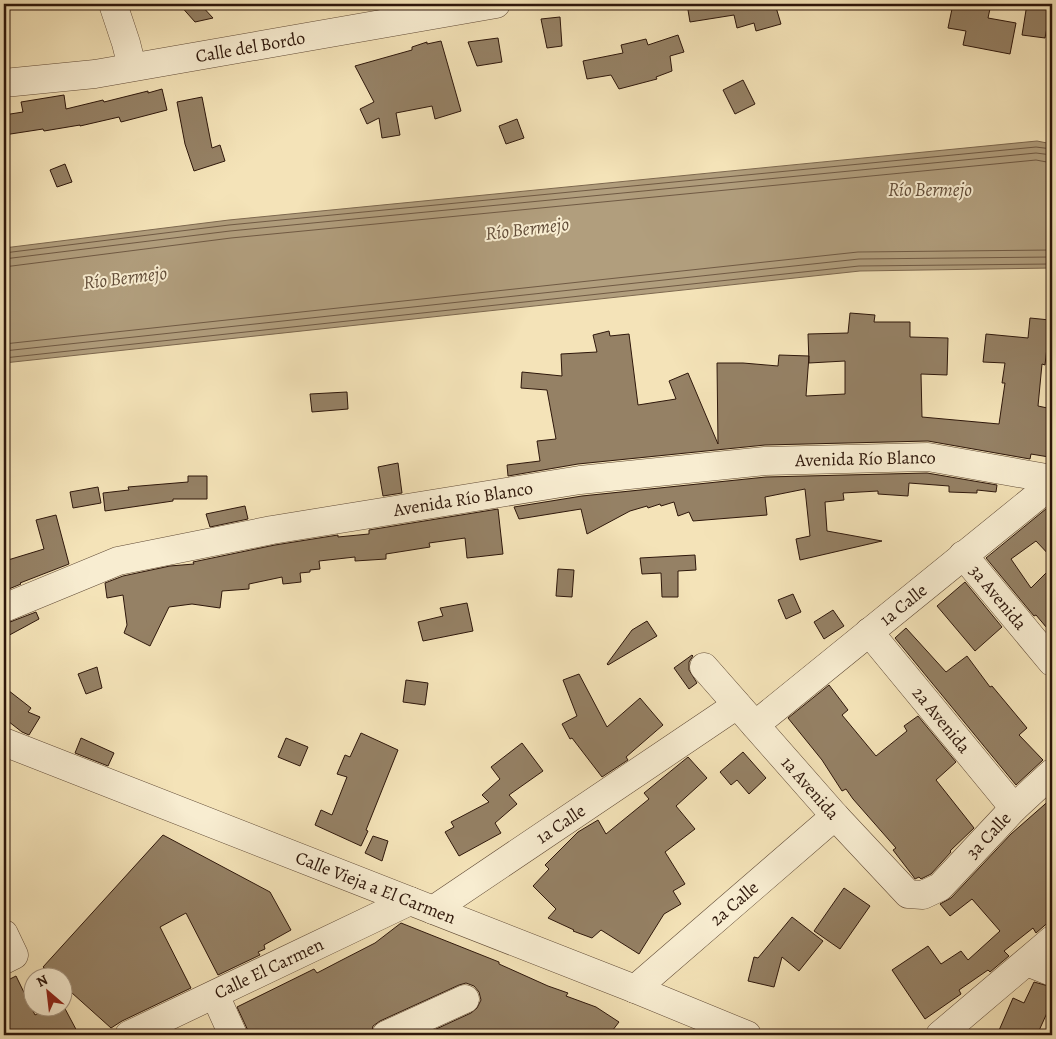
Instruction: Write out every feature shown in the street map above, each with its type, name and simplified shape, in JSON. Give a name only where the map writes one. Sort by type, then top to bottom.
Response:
[{"type":"street","points":[[113,4],[132,67]]},
{"type":"street","name":"Calle del Bordo","points":[[4,83],[95,74],[496,4]]},
{"type":"street","name":"Avenida Río Blanco","points":[[4,608],[118,561],[272,530],[580,480],[765,462],[928,457],[1052,479]]},
{"type":"street","name":"1a Calle","points":[[755,725],[1052,484]]},
{"type":"street","name":"3a Avenida","points":[[963,555],[1052,662]]},
{"type":"street","name":"2a Avenida","points":[[869,632],[1014,808]]},
{"type":"street","name":"1a Avenida","points":[[704,667],[835,816],[908,894],[924,895]]},
{"type":"street","name":"1a Calle","points":[[422,906],[737,704]]},
{"type":"street","name":"Calle Vieja a El Carmen","points":[[4,742],[747,1035]]},
{"type":"street","name":"3a Calle","points":[[924,895],[940,887],[1014,808],[1052,773]]},
{"type":"street","name":"2a Calle","points":[[634,990],[835,816]]},
{"type":"street","name":"Calle El Carmen","points":[[129,1035],[215,995],[422,906]]},
{"type":"street","points":[[940,1035],[1052,940]]},
{"type":"street","points":[[1027,962],[1052,972]]},
{"type":"street","points":[[215,995],[233,1035]]},
{"type":"street","points":[[386,1035],[465,999]]},
{"type":"water","name":"Río Bermejo","points":[[1037,141],[1052,144],[1052,268],[860,271],[4,363],[4,248],[229,220]]},
{"type":"building","points":[[179,4],[200,4],[213,18],[195,22]]},
{"type":"building","points":[[687,4],[775,4],[781,24],[756,31],[754,23],[737,28],[734,15],[690,22]]},
{"type":"building","points":[[953,4],[991,4],[988,18],[1016,23],[1010,54],[963,45],[966,31],[948,28]]},
{"type":"building","points":[[1027,4],[1051,6],[1045,38],[1022,35]]},
{"type":"building","points":[[560,17],[562,46],[547,48],[541,19]]},
{"type":"building","points":[[678,35],[684,52],[670,56],[672,71],[656,77],[657,79],[619,89],[611,75],[587,79],[583,61],[623,53],[621,45],[646,39],[648,45]]},
{"type":"building","points":[[498,38],[502,62],[477,66],[468,42]]},
{"type":"building","points":[[441,41],[461,111],[435,119],[432,106],[396,113],[400,135],[382,138],[379,118],[367,124],[360,109],[374,102],[355,66],[412,50],[412,47],[427,42],[427,44]]},
{"type":"building","points":[[743,80],[755,104],[735,114],[723,90]]},
{"type":"building","points":[[162,89],[167,110],[121,122],[119,117],[80,126],[4,135],[4,115],[23,112],[21,102],[64,95],[66,109]]},
{"type":"building","points":[[202,97],[212,148],[220,145],[225,161],[194,171],[185,144],[177,102]]},
{"type":"building","points":[[517,119],[524,138],[506,144],[499,126]]},
{"type":"building","points":[[65,164],[72,182],[57,187],[50,170]]},
{"type":"building","points":[[850,313],[875,315],[874,322],[910,322],[910,337],[948,338],[947,375],[921,374],[922,417],[999,424],[1005,383],[1002,383],[1005,363],[983,362],[986,334],[1028,338],[1030,318],[1050,320],[1045,365],[1042,364],[1038,406],[1052,409],[1052,435],[1049,457],[1031,454],[1030,459],[928,441],[765,445],[578,464],[508,476],[507,465],[540,461],[537,441],[556,439],[547,390],[521,388],[522,372],[562,376],[561,354],[597,352],[593,335],[609,331],[610,336],[629,334],[638,405],[676,399],[669,381],[688,373],[718,444],[717,363],[778,366],[779,355],[809,356],[808,334],[848,333]],"holes":[[[809,358],[809,363],[845,361],[845,394],[806,396]]]},
{"type":"building","points":[[347,392],[348,409],[312,412],[310,394]]},
{"type":"building","points":[[398,463],[402,493],[383,496],[378,467]]},
{"type":"building","points":[[927,473],[997,485],[996,492],[977,490],[977,493],[949,492],[949,486],[909,483],[908,496],[878,494],[878,491],[843,493],[844,500],[825,502],[827,531],[882,541],[800,560],[796,539],[810,536],[805,489],[765,497],[767,515],[693,521],[689,512],[678,516],[674,502],[630,511],[587,534],[581,509],[519,519],[514,507],[582,496],[766,477]]},
{"type":"building","points":[[188,476],[207,476],[207,499],[173,499],[173,501],[105,511],[103,493],[129,490],[128,487],[188,482]]},
{"type":"building","points":[[98,487],[101,503],[73,508],[70,492]]},
{"type":"building","points":[[1052,504],[1052,558],[1036,541],[1011,559],[1031,588],[1052,567],[1052,634],[1036,615],[1034,616],[986,558]]},
{"type":"building","points":[[245,506],[248,519],[210,527],[206,514]]},
{"type":"building","points":[[498,509],[503,554],[467,558],[465,538],[429,543],[430,547],[386,554],[386,559],[355,561],[355,557],[319,561],[320,569],[300,573],[301,582],[283,584],[282,577],[249,584],[249,589],[222,591],[220,608],[192,604],[169,607],[150,646],[124,633],[127,625],[123,595],[107,598],[105,583],[123,576],[170,566],[194,564],[193,562],[275,545],[338,535],[338,537],[369,534],[369,530]]},
{"type":"building","points":[[56,515],[69,564],[4,591],[4,552],[8,560],[44,549],[36,520]]},
{"type":"building","points":[[695,555],[696,570],[678,571],[678,597],[662,597],[661,573],[642,574],[640,558]]},
{"type":"building","points":[[558,569],[574,570],[572,597],[556,596]]},
{"type":"building","points":[[965,582],[1002,627],[975,651],[937,606]]},
{"type":"building","points":[[793,594],[801,612],[786,619],[778,600]]},
{"type":"building","points":[[467,603],[473,631],[423,641],[418,622],[443,616],[440,608]]},
{"type":"building","points":[[833,610],[844,626],[824,639],[814,622]]},
{"type":"building","points":[[36,612],[39,619],[4,638],[4,623]]},
{"type":"building","points":[[647,621],[657,636],[608,665],[632,630]]},
{"type":"building","points":[[906,628],[946,672],[967,656],[990,687],[992,686],[1027,728],[1019,735],[1043,760],[1016,785],[895,638]]},
{"type":"building","points":[[692,655],[689,662],[689,670],[697,683],[689,689],[674,668]]},
{"type":"building","points":[[97,667],[102,688],[86,694],[78,674]]},
{"type":"building","points":[[579,674],[607,727],[640,698],[663,725],[626,757],[628,760],[602,777],[572,738],[570,739],[562,724],[577,716],[563,680]]},
{"type":"building","points":[[406,680],[428,683],[425,705],[403,702]]},
{"type":"building","points":[[829,685],[848,710],[842,715],[876,756],[907,731],[904,726],[918,716],[956,762],[936,780],[974,828],[950,851],[931,874],[921,879],[919,877],[915,879],[893,850],[896,848],[846,789],[842,791],[822,760],[788,718]]},
{"type":"building","points":[[4,687],[31,708],[28,712],[40,717],[29,735],[4,718]]},
{"type":"building","points":[[361,733],[398,750],[361,846],[315,825],[321,810],[332,815],[347,777],[337,774],[345,755],[350,757]]},
{"type":"building","points":[[81,738],[114,753],[108,766],[75,753]]},
{"type":"building","points":[[286,738],[308,747],[300,766],[278,757]]},
{"type":"building","points":[[522,743],[543,771],[509,795],[517,804],[495,823],[501,833],[459,856],[445,832],[454,827],[451,822],[489,802],[482,795],[500,779],[491,767]]},
{"type":"building","points":[[743,752],[766,778],[749,794],[737,780],[731,785],[720,772]]},
{"type":"building","points":[[688,757],[707,778],[676,806],[695,829],[665,852],[685,884],[673,891],[681,904],[664,914],[639,954],[601,930],[592,938],[548,918],[556,909],[533,886],[549,869],[545,865],[578,832],[598,820],[606,834],[649,799],[644,793]]},
{"type":"building","points":[[1052,798],[1052,919],[1036,933],[1033,928],[1004,951],[1009,956],[990,972],[988,970],[959,990],[961,994],[925,1019],[892,970],[928,946],[941,964],[961,951],[968,960],[1000,931],[972,899],[950,916],[940,904],[951,898],[1011,834]]},
{"type":"building","points":[[163,835],[270,892],[291,930],[264,945],[265,949],[258,952],[260,955],[218,975],[186,913],[160,927],[191,988],[111,1028],[72,993],[72,966],[44,966]]},
{"type":"building","points":[[373,836],[388,841],[382,861],[365,853]]},
{"type":"building","points":[[844,888],[870,906],[840,949],[814,931]]},
{"type":"building","points":[[792,917],[823,941],[799,971],[782,957],[774,987],[748,981],[754,957],[758,958]]},
{"type":"building","points":[[401,923],[499,962],[499,964],[568,993],[566,996],[596,1007],[619,1022],[609,1035],[423,1035],[471,1013],[477,1008],[481,1000],[479,992],[474,986],[466,983],[380,1021],[373,1026],[371,1035],[250,1035],[237,1007],[314,969],[317,973],[375,943]]},
{"type":"building","points":[[16,976],[22,988],[22,1016],[69,1016],[79,1035],[4,1035],[4,982]]},
{"type":"building","points":[[1034,982],[1052,987],[1052,1002],[1037,1035],[997,1035],[1013,998],[1024,1003]]}]
